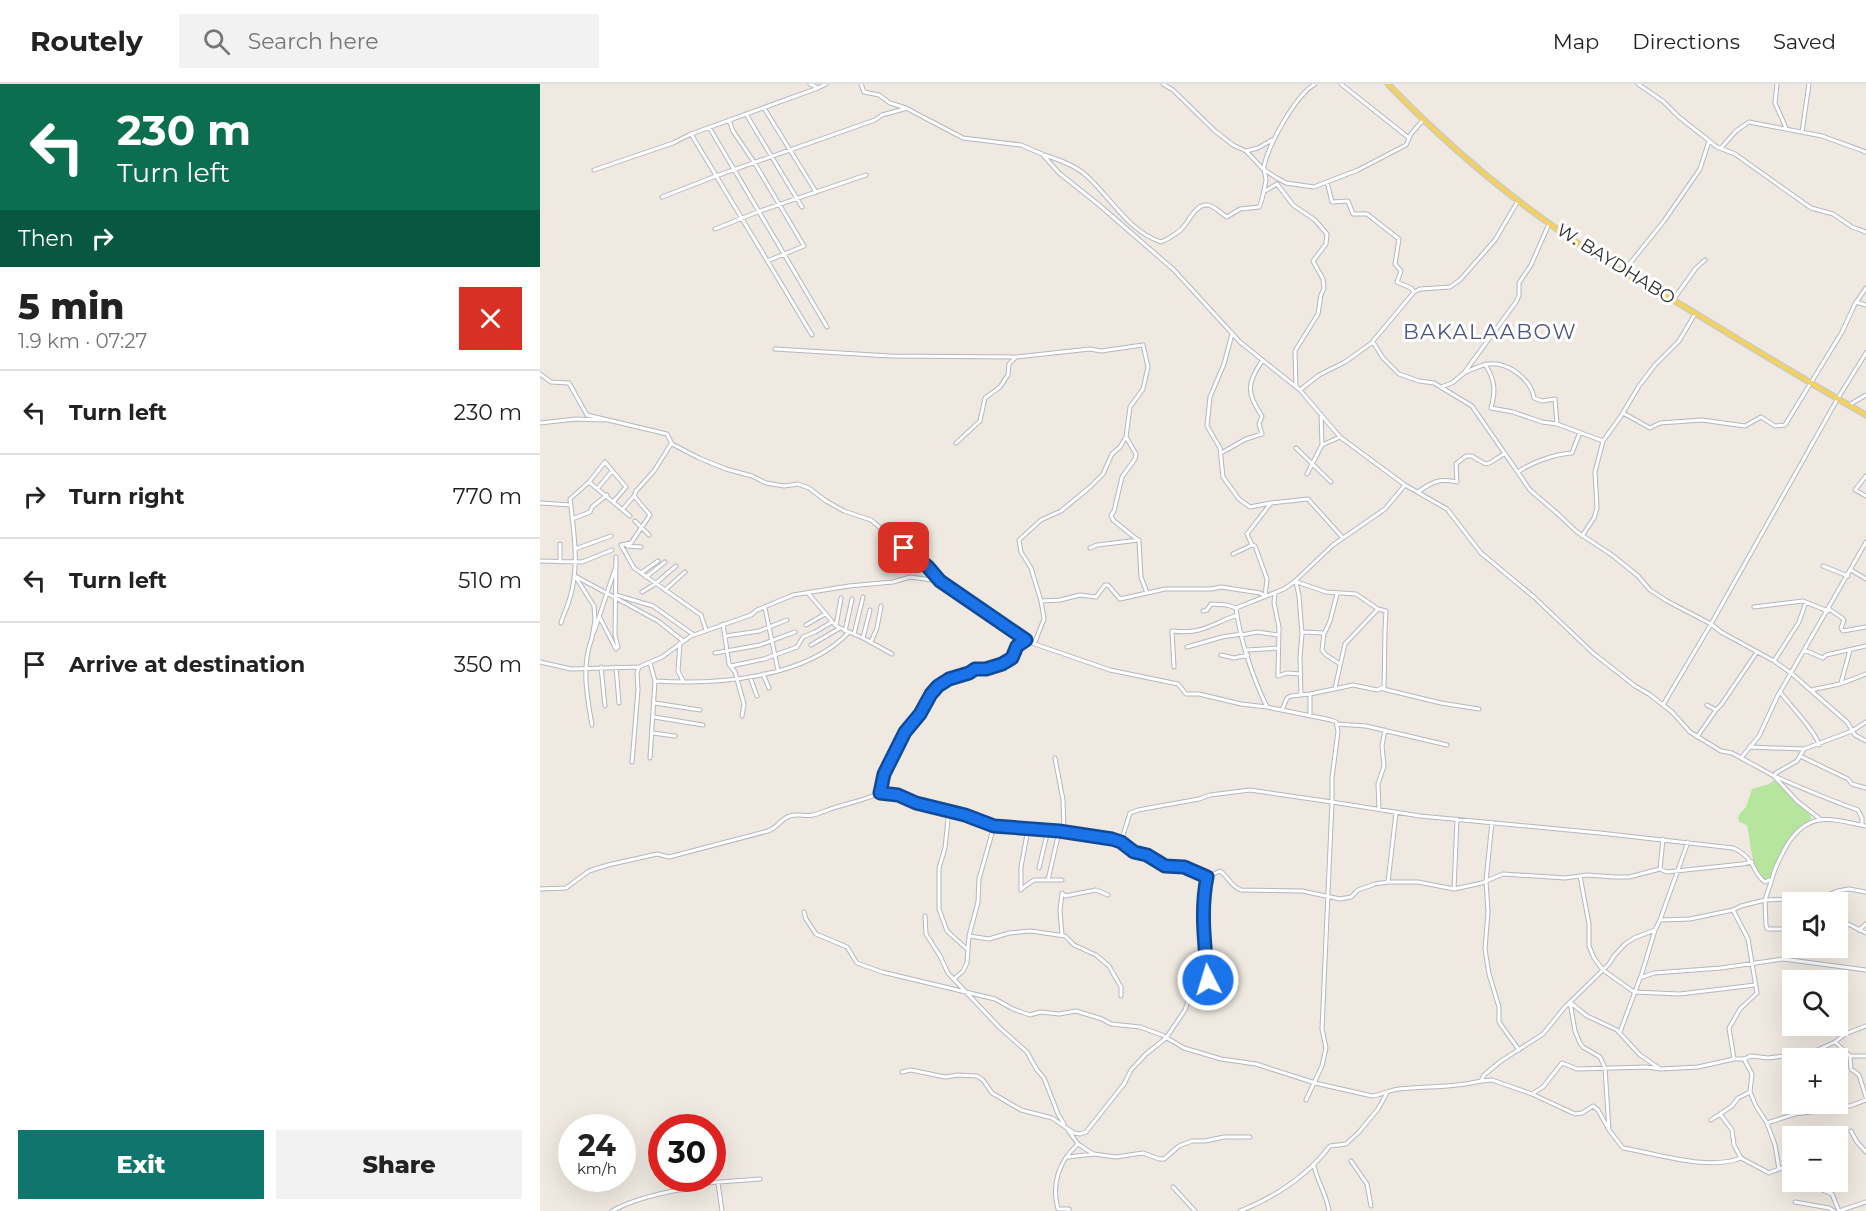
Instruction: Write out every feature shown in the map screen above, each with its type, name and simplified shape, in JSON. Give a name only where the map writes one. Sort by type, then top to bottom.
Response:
[{"type":"main road","name":"W. BAYDHABO","points":[[1388,84],[1441,138],[1550,224],[1623,272],[1866,415]]},
{"type":"street","points":[[810,84],[818,88]]},
{"type":"street","points":[[594,170],[673,143],[709,127],[826,84]]},
{"type":"street","points":[[861,84],[864,92],[879,95],[890,103],[906,108],[963,138],[1021,145],[1064,161],[1088,177],[1125,218],[1154,240],[1161,242],[1173,236],[1185,225],[1190,215],[1203,206],[1210,206],[1227,217],[1240,209],[1259,207],[1262,203],[1266,177],[1263,169],[1274,139],[1284,120],[1302,96],[1315,84]]},
{"type":"street","points":[[1163,84],[1173,90],[1215,131],[1233,145],[1246,151],[1263,169],[1286,183]]},
{"type":"street","points":[[1341,84],[1409,138]]},
{"type":"street","points":[[1638,84],[1661,99],[1709,141],[1736,154],[1812,208],[1833,214],[1852,227],[1866,232]]},
{"type":"street","points":[[1777,84],[1775,103],[1786,128]]},
{"type":"street","points":[[1802,132],[1809,84]]},
{"type":"street","points":[[764,108],[816,192]]},
{"type":"street","points":[[662,197],[906,108]]},
{"type":"street","points":[[746,114],[802,207]]},
{"type":"street","points":[[729,120],[733,131],[804,246],[767,261]]},
{"type":"street","points":[[1262,193],[1277,184],[1314,187],[1384,157],[1406,145],[1423,120]]},
{"type":"street","points":[[1722,148],[1736,131],[1749,122],[1822,136],[1866,152]]},
{"type":"street","points":[[709,127],[827,327]]},
{"type":"street","points":[[691,134],[812,335]]},
{"type":"street","points":[[1246,151],[1258,148],[1274,139]]},
{"type":"street","points":[[1623,272],[1700,169],[1709,141]]},
{"type":"street","points":[[1042,154],[1059,173],[1166,262],[1190,285],[1232,334],[1300,390],[1340,436],[1405,485],[1447,509],[1481,553],[1535,598],[1593,653],[1672,712],[1690,732],[1720,751],[1741,758],[1804,790],[1858,810],[1864,826],[1820,819],[1810,821],[1801,827],[1791,839],[1776,865],[1765,900],[1767,929],[1782,929]]},
{"type":"street","points":[[715,229],[779,204],[866,175]]},
{"type":"street","points":[[1327,182],[1332,202],[1348,201],[1353,214],[1367,214],[1399,239],[1395,264],[1401,271],[1397,282],[1411,288],[1414,292]]},
{"type":"street","points":[[1277,184],[1293,205],[1315,220],[1327,234],[1326,244],[1313,261],[1323,279],[1324,288],[1318,314],[1295,351],[1296,387]]},
{"type":"street","points":[[1300,390],[1319,375],[1345,362],[1373,342],[1414,292],[1420,289],[1450,287],[1460,280],[1495,240],[1518,201]]},
{"type":"street","points":[[1441,387],[1452,383],[1464,373],[1516,302],[1519,296],[1519,283],[1531,265],[1550,224]]},
{"type":"street","points":[[1673,300],[1696,268],[1705,260]]},
{"type":"street","points":[[1623,413],[1650,428],[1660,423],[1702,420],[1745,426],[1761,417],[1775,426],[1785,425],[1866,288]]},
{"type":"street","points":[[1856,302],[1866,305]]},
{"type":"street","points":[[1582,536],[1594,518],[1597,508],[1595,472],[1603,441],[1639,386],[1655,365],[1679,341],[1695,314]]},
{"type":"street","points":[[1232,334],[1224,364],[1210,397],[1207,415],[1209,431],[1220,448],[1223,477],[1239,499],[1250,507],[1308,499],[1343,538]]},
{"type":"street","points":[[1373,342],[1383,358],[1399,374],[1434,383],[1472,406],[1504,454],[1538,498],[1582,536],[1612,555],[1638,576],[1650,590],[1666,601],[1711,624],[1791,673],[1846,722],[1855,735],[1866,741]]},
{"type":"street","points":[[775,348],[890,356],[1016,357],[1090,349],[1101,351],[1143,345],[1148,368],[1143,389],[1130,407],[1126,437],[1109,459],[1103,474],[1060,511],[1041,520],[1019,540],[1021,552],[1031,568],[1044,619],[1035,642]]},
{"type":"street","points":[[1663,705],[1866,353]]},
{"type":"street","points":[[956,443],[980,421],[985,398],[1000,387],[1008,375],[1009,364],[1016,357]]},
{"type":"street","points":[[1221,453],[1246,439],[1262,434],[1259,424],[1262,416],[1249,392],[1253,374],[1262,361]]},
{"type":"street","points":[[1464,373],[1485,364],[1502,365],[1515,370],[1532,386],[1534,398],[1542,401],[1555,399],[1557,424]]},
{"type":"street","points":[[1485,364],[1494,378],[1491,408],[1557,424],[1603,441]]},
{"type":"street","points":[[540,374],[551,382],[569,383],[587,415],[668,434],[672,444],[726,470],[752,476],[766,483],[783,486],[798,484],[844,511],[871,520],[928,567],[940,581],[1026,640],[1110,670],[1178,684],[1186,694],[1199,694],[1241,704],[1310,715],[1331,720],[1336,724],[1356,724],[1447,745]]},
{"type":"street","points":[[1849,405],[1866,395]]},
{"type":"street","points":[[1307,474],[1322,445],[1321,414]]},
{"type":"street","points":[[540,423],[576,419],[612,421]]},
{"type":"street","points":[[1518,472],[1551,458],[1572,453],[1580,432]]},
{"type":"street","points":[[1322,445],[1340,436]]},
{"type":"street","points":[[1126,437],[1136,454],[1122,477],[1112,518],[1139,540],[1141,577],[1147,593]]},
{"type":"street","points":[[623,509],[654,471],[672,444]]},
{"type":"street","points":[[1296,448],[1331,482]]},
{"type":"street","points":[[1418,492],[1433,481],[1444,479],[1456,482],[1456,464],[1466,456],[1472,456],[1488,465],[1504,454]]},
{"type":"street","points":[[561,623],[569,602],[574,576],[575,549],[570,499],[589,482],[605,462],[626,487],[614,501]]},
{"type":"street","points":[[598,488],[613,471]]},
{"type":"street","points":[[1866,476],[1856,490],[1866,496]]},
{"type":"street","points":[[589,482],[630,516]]},
{"type":"street","points":[[1203,611],[1209,609],[1211,603],[1236,608],[1296,582],[1310,565],[1343,538],[1385,509],[1405,485]]},
{"type":"street","points":[[572,519],[590,512],[607,495]]},
{"type":"street","points":[[634,496],[650,515],[631,543],[621,545],[627,558],[634,568],[701,615],[706,630]]},
{"type":"street","points":[[540,503],[571,505]]},
{"type":"street","points":[[1265,596],[1267,579],[1257,552],[1247,534],[1271,503]]},
{"type":"street","points":[[635,521],[649,535]]},
{"type":"street","points":[[575,549],[610,536]]},
{"type":"street","points":[[1090,548],[1097,545],[1139,540]]},
{"type":"street","points":[[1741,758],[1759,736],[1780,692],[1866,542]]},
{"type":"street","points":[[560,544],[560,562]]},
{"type":"street","points":[[624,545],[640,547]]},
{"type":"street","points":[[1233,554],[1252,545]]},
{"type":"street","points":[[540,561],[582,562],[612,550]]},
{"type":"street","points":[[574,576],[600,616],[616,649],[618,647],[615,635],[616,557]]},
{"type":"street","points":[[641,573],[658,561]]},
{"type":"street","points":[[646,577],[665,562]]},
{"type":"street","points":[[591,725],[586,686],[586,652],[616,566]]},
{"type":"street","points":[[642,592],[676,566]]},
{"type":"street","points":[[1823,566],[1848,576]]},
{"type":"street","points":[[1851,570],[1866,579]]},
{"type":"street","points":[[665,590],[685,572]]},
{"type":"street","points":[[574,576],[607,593],[653,606],[694,635]]},
{"type":"street","points":[[540,662],[571,669],[639,667],[650,663],[694,635],[751,615],[793,595],[893,582],[910,577],[940,581]]},
{"type":"street","points":[[1296,582],[1326,592],[1356,594],[1378,609],[1386,611],[1383,689]]},
{"type":"street","points":[[1296,582],[1302,632],[1299,657],[1301,695]]},
{"type":"street","points":[[1041,602],[1080,595],[1096,597],[1099,591],[1108,585],[1120,599],[1165,589],[1221,587],[1260,593],[1265,596]]},
{"type":"street","points":[[1277,591],[1274,596],[1278,616],[1278,676],[1287,673],[1301,674]]},
{"type":"street","points":[[808,593],[838,627],[892,654]]},
{"type":"street","points":[[1337,594],[1330,621],[1324,633],[1322,650],[1340,664]]},
{"type":"street","points":[[616,596],[658,621],[681,642]]},
{"type":"street","points":[[854,634],[863,597]]},
{"type":"street","points":[[838,627],[841,598]]},
{"type":"street","points":[[656,681],[718,682],[764,674],[804,662],[838,642],[847,631],[852,599]]},
{"type":"street","points":[[1774,661],[1799,622],[1806,602]]},
{"type":"street","points":[[1754,607],[1806,602],[1828,610],[1844,620],[1841,628],[1843,631],[1866,627]]},
{"type":"street","points":[[592,638],[595,620],[594,606]]},
{"type":"street","points":[[871,642],[877,628],[881,606]]},
{"type":"street","points":[[765,608],[778,670]]},
{"type":"street","points":[[1236,608],[1246,650],[1259,691],[1267,707]]},
{"type":"street","points":[[1335,688],[1345,644],[1378,609]]},
{"type":"street","points":[[863,638],[870,610]]},
{"type":"street","points":[[806,625],[826,614]]},
{"type":"street","points":[[1174,668],[1172,631],[1192,633],[1237,615]]},
{"type":"street","points":[[726,636],[759,631],[787,620]]},
{"type":"street","points":[[731,666],[776,655],[797,647],[802,637],[832,621]]},
{"type":"street","points":[[723,624],[731,666],[744,704],[742,716]]},
{"type":"street","points":[[811,645],[838,627]]},
{"type":"street","points":[[715,653],[773,641],[795,632]]},
{"type":"street","points":[[1187,647],[1222,637],[1257,632],[1278,635]]},
{"type":"street","points":[[1302,632],[1324,633]]},
{"type":"street","points":[[880,793],[884,774],[905,732],[938,686],[975,669],[986,669],[1002,664],[1012,658],[1017,646],[1026,640]]},
{"type":"street","points":[[681,642],[678,671],[683,681]]},
{"type":"street","points":[[1804,650],[1823,658],[1826,655],[1866,646]]},
{"type":"street","points":[[1246,650],[1278,648]]},
{"type":"street","points":[[1840,684],[1850,650]]},
{"type":"street","points":[[1697,737],[1757,652]]},
{"type":"street","points":[[1221,655],[1234,658],[1248,655]]},
{"type":"street","points":[[650,663],[656,681],[650,758]]},
{"type":"street","points":[[616,666],[619,703]]},
{"type":"street","points":[[601,667],[604,706]]},
{"type":"street","points":[[632,762],[639,667]]},
{"type":"street","points":[[764,674],[769,688]]},
{"type":"street","points":[[1811,690],[1840,684],[1866,674]]},
{"type":"street","points":[[750,677],[756,696]]},
{"type":"street","points":[[1282,710],[1289,696],[1353,685],[1366,689],[1383,689],[1441,703],[1479,708]]},
{"type":"street","points":[[1780,692],[1817,737],[1819,745]]},
{"type":"street","points":[[1310,694],[1310,715]]},
{"type":"street","points":[[655,703],[700,710]]},
{"type":"street","points":[[1707,705],[1716,710]]},
{"type":"street","points":[[654,717],[703,725]]},
{"type":"street","points":[[1749,747],[1804,749],[1819,745],[1866,722]]},
{"type":"street","points":[[1306,1100],[1322,1066],[1326,1048],[1322,1029],[1332,778],[1337,742],[1336,724]]},
{"type":"street","points":[[1379,809],[1378,784],[1384,766],[1382,746],[1385,730]]},
{"type":"street","points":[[653,733],[675,736]]},
{"type":"street","points":[[1774,776],[1776,772],[1797,760],[1804,749]]},
{"type":"street","points":[[1800,756],[1848,779],[1852,784],[1866,788]]},
{"type":"street","points":[[1054,758],[1063,800],[1064,832]]},
{"type":"street","points":[[1774,776],[1797,801],[1820,819]]},
{"type":"street","points":[[1121,842],[1130,813],[1209,795],[1250,790],[1396,813],[1733,848],[1742,852],[1752,862],[1762,881],[1772,879]]},
{"type":"street","points":[[540,889],[566,888],[597,868],[657,854],[669,857],[768,831],[778,827],[782,820],[788,817],[812,816],[880,793],[898,795],[916,803],[949,810],[994,826],[1104,837],[1121,842],[1134,852],[1147,855],[1165,866],[1184,867],[1207,877],[1220,871],[1233,887],[1241,890],[1302,891],[1340,899],[1351,897],[1358,890],[1388,882],[1418,882],[1454,889],[1503,874],[1565,878],[1629,877],[1660,869],[1667,872],[1752,862]]},
{"type":"street","points":[[949,810],[945,848],[939,868],[939,909],[947,931],[968,950]]},
{"type":"street","points":[[1388,882],[1396,813]]},
{"type":"street","points":[[1454,889],[1457,819]]},
{"type":"street","points":[[1492,822],[1485,881],[1488,912],[1485,949],[1489,975],[1499,1007],[1499,1022],[1519,1050]]},
{"type":"street","points":[[954,979],[963,971],[967,963],[969,936],[978,902],[979,879],[994,826]]},
{"type":"street","points":[[1028,829],[1021,867],[1021,890],[1034,880],[1062,880]]},
{"type":"street","points":[[1039,868],[1048,830]]},
{"type":"street","points":[[1048,880],[1059,831]]},
{"type":"street","points":[[1660,869],[1662,840]]},
{"type":"street","points":[[1620,1032],[1688,842]]},
{"type":"street","points":[[1580,876],[1589,924],[1589,946],[1594,958],[1604,970],[1634,992],[1680,994],[1755,985]]},
{"type":"street","points":[[902,1072],[911,1070],[945,1077],[977,1076],[983,1080],[992,1093],[1021,1110],[1052,1118],[1067,1129],[1080,1134],[1086,1132],[1124,1084],[1131,1070],[1166,1038],[1185,1010],[1189,998],[1197,993],[1208,980],[1202,925],[1207,877]]},
{"type":"street","points":[[1835,892],[1849,889],[1866,892]]},
{"type":"street","points":[[1062,935],[1060,910],[1062,893],[1065,896],[1096,890],[1108,895]]},
{"type":"street","points":[[1660,920],[1690,919],[1733,910],[1765,900],[1782,899]]},
{"type":"street","points":[[1733,910],[1748,939],[1757,993],[1740,1009],[1729,1028],[1734,1059]]},
{"type":"street","points":[[804,912],[816,934],[847,947],[857,963],[995,999],[1030,1015],[1040,1012],[1059,1014],[1076,1011],[1102,1019],[1110,1024],[1140,1027],[1184,1048],[1221,1059],[1266,1066],[1315,1083],[1372,1096],[1398,1089],[1451,1087],[1492,1080],[1532,1094],[1575,1114],[1593,1106],[1623,1148],[1714,1164],[1741,1158]]},
{"type":"street","points":[[925,916],[926,934],[948,973],[1000,1028],[1027,1052],[1037,1071],[1044,1078],[1058,1114],[1067,1129],[1078,1144],[1094,1154]]},
{"type":"street","points":[[1859,930],[1866,924]]},
{"type":"street","points":[[1848,926],[1866,933]]},
{"type":"street","points":[[1481,1081],[1484,1075],[1501,1061],[1543,1034],[1570,1002],[1604,970],[1617,952],[1634,938],[1655,930]]},
{"type":"street","points":[[969,936],[989,939],[1009,933],[1030,931],[1062,935],[1074,945],[1096,955],[1109,966],[1121,987],[1122,996]]},
{"type":"street","points":[[1640,978],[1654,973],[1720,968],[1783,959],[1866,970]]},
{"type":"street","points":[[1570,1002],[1587,1016],[1620,1032],[1640,1055],[1661,1070]]},
{"type":"street","points":[[1570,1002],[1573,1024],[1580,1043],[1600,1057],[1605,1068],[1609,1130]]},
{"type":"street","points":[[1532,1094],[1543,1087],[1562,1063],[1577,1068],[1647,1066],[1661,1070],[1698,1067],[1750,1056],[1768,1058],[1813,1052],[1835,1042],[1845,1034],[1866,1026]]},
{"type":"street","points":[[1767,1123],[1795,1114],[1826,1110],[1834,1105],[1850,1106],[1866,1099],[1859,1075],[1851,1069],[1850,1056],[1835,1042]]},
{"type":"street","points":[[1850,1056],[1866,1056]]},
{"type":"street","points":[[1744,1059],[1752,1074],[1750,1092],[1767,1123],[1775,1145],[1779,1169]]},
{"type":"street","points":[[1240,1211],[1278,1193],[1314,1166],[1330,1146],[1346,1144],[1378,1109],[1388,1091]]},
{"type":"street","points":[[1711,1120],[1732,1106],[1738,1098],[1750,1092]]},
{"type":"street","points":[[1720,1114],[1732,1130],[1734,1145],[1741,1158],[1766,1172],[1774,1172],[1782,1168]]},
{"type":"street","points":[[1851,1131],[1866,1152]]},
{"type":"street","points":[[1066,1158],[1073,1155],[1116,1156],[1143,1153],[1164,1159],[1179,1146],[1192,1141],[1250,1137]]},
{"type":"street","points":[[1070,1211],[1069,1209],[1058,1209],[1054,1186],[1061,1164],[1078,1144]]},
{"type":"street","points":[[1351,1161],[1367,1184],[1371,1206]]},
{"type":"street","points":[[1314,1166],[1326,1195],[1329,1211]]},
{"type":"street","points":[[726,1182],[760,1179]]},
{"type":"street","points":[[1173,1187],[1195,1211]]},
{"type":"street","points":[[612,1211],[622,1205],[668,1192]]},
{"type":"street","points":[[719,1192],[722,1211]]},
{"type":"street","points":[[1827,1192],[1832,1194],[1837,1211]]},
{"type":"street","points":[[1795,1202],[1837,1211],[1866,1202]]},
{"type":"green space","points":[[1774,780],[1811,815],[1811,819],[1791,837],[1777,860],[1771,877],[1765,880],[1754,862],[1747,825],[1739,822],[1738,816],[1746,807],[1752,789],[1769,784]]},
{"type":"district","name":"BAKALAABOW","points":[[1490,332]]},
{"type":"route","points":[[904,548],[928,567],[940,581],[1026,640],[1017,646],[1012,658],[1002,664],[954,676],[938,686],[905,732],[884,774],[880,793],[898,795],[916,803],[965,815],[994,826],[1059,831],[1112,839],[1165,866],[1184,867],[1207,877],[1202,925],[1208,980]]}]
